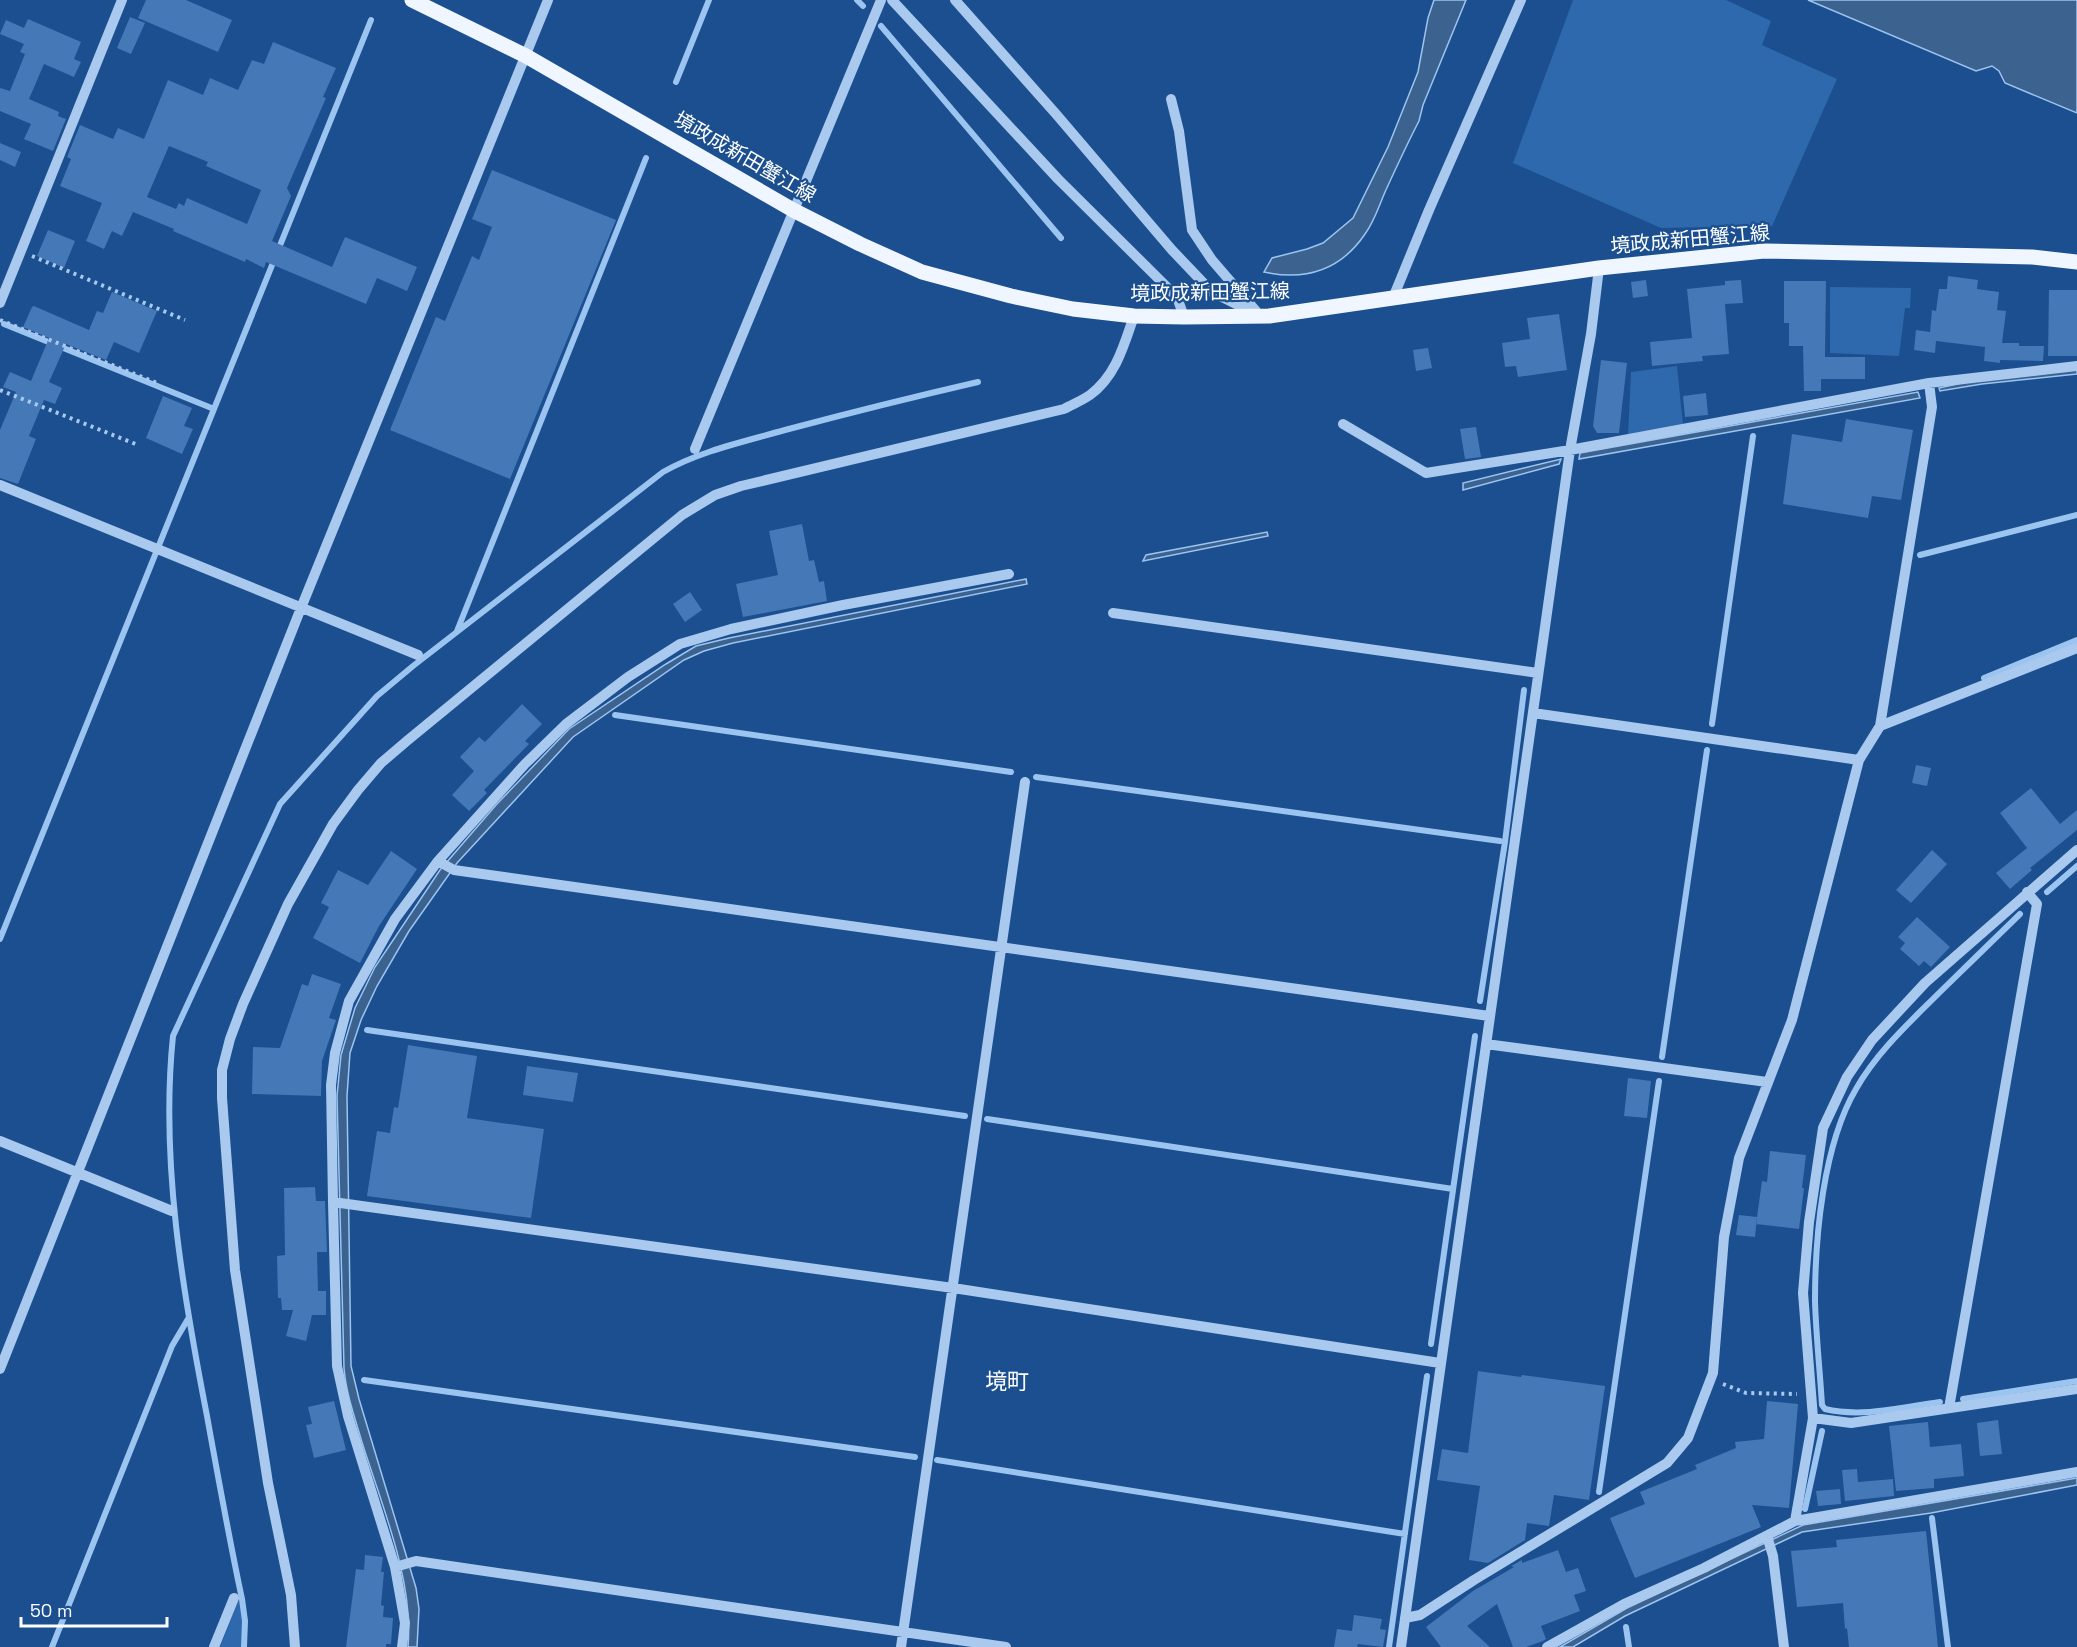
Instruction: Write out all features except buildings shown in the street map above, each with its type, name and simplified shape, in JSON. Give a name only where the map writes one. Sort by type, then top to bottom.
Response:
[{"type":"main road","name":"境政成新田蟹江線","points":[[412,0],[526,56],[793,210],[922,272],[1011,296],[1073,309],[1134,316],[1260,316],[1599,268],[1764,251],[2032,257],[2077,262]]},
{"type":"street","points":[[0,303],[122,0]]},
{"type":"street","points":[[0,1369],[301,608],[548,0]]},
{"type":"street","points":[[695,449],[881,0]]},
{"type":"street","points":[[892,0],[1058,179],[1177,297],[1184,317]]},
{"type":"street","points":[[955,0],[1172,250],[1212,292],[1260,316]]},
{"type":"street","points":[[1393,298],[1521,0]]},
{"type":"street","points":[[1171,99],[1179,131],[1192,230],[1212,260],[1260,316]]},
{"type":"street","points":[[1401,1647],[1570,450],[1592,334],[1599,268]]},
{"type":"street","points":[[295,1647],[291,1595],[268,1483],[235,1270],[222,1098],[222,1070],[230,1039],[247,994],[288,904],[333,824],[381,763],[682,515],[715,495],[741,486],[1064,409],[1090,395],[1110,375],[1120,356],[1134,316]]},
{"type":"street","points":[[1343,424],[1426,473],[1570,450],[1929,383],[2077,366]]},
{"type":"street","points":[[1406,1618],[1420,1615],[1667,1462],[1688,1438],[1713,1373],[1724,1237],[1739,1158],[1792,1020],[1859,760],[1880,726],[1932,407],[1929,383]]},
{"type":"street","points":[[0,485],[418,655]]},
{"type":"street","points":[[402,1647],[405,1623],[397,1567],[348,1416],[337,1366],[331,1085],[335,1053],[349,1001],[395,920],[440,862],[525,764],[566,724],[628,677],[680,644],[731,629],[843,605],[1009,574]]},
{"type":"street","points":[[1113,613],[1538,673]]},
{"type":"street","points":[[1880,726],[2077,648]]},
{"type":"street","points":[[1533,713],[1859,760]]},
{"type":"street","points":[[901,1647],[1025,782]]},
{"type":"street","points":[[1795,1521],[1813,1418],[1803,1293],[1809,1222],[1823,1128],[1847,1077],[1872,1040],[1925,983],[2077,850]]},
{"type":"street","points":[[440,862],[454,870],[1489,1016]]},
{"type":"street","points":[[1949,1408],[2037,904],[2027,892]]},
{"type":"street","points":[[1486,1044],[1767,1082]]},
{"type":"street","points":[[0,1141],[172,1210]]},
{"type":"street","points":[[335,1203],[953,1288],[1440,1364]]},
{"type":"street","points":[[1813,1418],[1851,1423],[2077,1389]]},
{"type":"street","points":[[1547,1647],[1624,1604],[1768,1538],[1795,1521],[2077,1472]]},
{"type":"street","points":[[1768,1538],[1773,1556],[1784,1647]]},
{"type":"street","points":[[397,1567],[416,1561],[1006,1647]]},
{"type":"street","points":[[214,1647],[234,1598]]},
{"type":"path","points":[[21,251],[185,320]]},
{"type":"path","points":[[0,320],[157,384]]},
{"type":"path","points":[[0,390],[138,445]]},
{"type":"path","points":[[1711,1380],[1746,1393],[1811,1394]]},
{"type":"shaded area","points":[[1434,0],[1466,0],[1423,105],[1419,121],[1368,229],[1345,257],[1321,270],[1294,275],[1264,272],[1272,258],[1323,243],[1353,218],[1388,147],[1418,72],[1428,18]]},
{"type":"shaded area","points":[[1573,0],[1726,0],[1771,21],[1762,45],[1837,79],[1772,226],[1661,228],[1513,163]]},
{"type":"shaded area","points":[[1808,0],[2077,0],[2077,113],[2005,83],[1999,71],[1992,66],[1976,71]]},
{"type":"shaded area","points":[[1830,287],[1911,288],[1910,308],[1905,308],[1899,356],[1830,353]]},
{"type":"shaded area","points":[[1677,366],[1683,425],[1628,435],[1631,372]]},
{"type":"shaded area","points":[[2077,369],[2077,374],[1940,391],[1939,388],[1980,379]]},
{"type":"shaded area","points":[[1918,392],[1920,398],[1579,459],[1580,453]]},
{"type":"shaded area","points":[[1561,459],[1559,464],[1463,490],[1463,483]]},
{"type":"shaded area","points":[[1267,532],[1268,536],[1143,561],[1146,555]]},
{"type":"shaded area","points":[[1026,579],[1027,584],[733,643],[704,651],[684,660],[573,737],[457,863],[409,931],[377,986],[361,1020],[350,1053],[347,1096],[351,1366],[416,1588],[419,1609],[417,1647],[408,1647],[409,1621],[401,1568],[353,1413],[344,1368],[337,1096],[341,1055],[355,1008],[375,967],[440,870],[496,805],[569,729],[696,646]]},
{"type":"shaded area","points":[[2077,1478],[2077,1485],[1931,1513],[1802,1532],[1625,1616],[1573,1647],[1560,1647],[1627,1608],[1803,1525]]},
{"type":"shaded area","points":[[241,1595],[245,1621],[244,1647],[220,1647]]},
{"type":"waterway","points":[[676,82],[709,0]]},
{"type":"waterway","points":[[857,0],[863,6]]},
{"type":"waterway","points":[[0,939],[371,20]]},
{"type":"waterway","points":[[881,26],[1061,238]]},
{"type":"waterway","points":[[457,631],[646,158]]},
{"type":"waterway","points":[[4,324],[214,409]]},
{"type":"waterway","points":[[244,1647],[245,1621],[242,1599],[182,1275],[172,1179],[169,1131],[170,1083],[173,1036],[280,804],[377,696],[663,472],[692,458],[738,443],[978,382]]},
{"type":"waterway","points":[[1712,724],[1753,436]]},
{"type":"waterway","points":[[1920,555],[2077,515]]},
{"type":"waterway","points":[[1984,678],[2077,640]]},
{"type":"waterway","points":[[1480,1001],[1505,842],[1524,690]]},
{"type":"waterway","points":[[615,715],[1011,772]]},
{"type":"waterway","points":[[1662,1057],[1707,750]]},
{"type":"waterway","points":[[1036,777],[1500,841]]},
{"type":"waterway","points":[[2047,892],[2077,866]]},
{"type":"waterway","points":[[1940,1402],[1868,1412],[1825,1409],[1822,1405],[1815,1301],[1819,1221],[1823,1192],[1836,1137],[1845,1112],[1864,1075],[1905,1027],[2020,914]]},
{"type":"waterway","points":[[367,1030],[965,1116]]},
{"type":"waterway","points":[[1431,1344],[1475,1036]]},
{"type":"waterway","points":[[1599,1492],[1659,1081]]},
{"type":"waterway","points":[[987,1119],[1453,1189]]},
{"type":"waterway","points":[[52,1647],[172,1346],[188,1319]]},
{"type":"waterway","points":[[1389,1647],[1427,1376]]},
{"type":"waterway","points":[[364,1380],[915,1457]]},
{"type":"waterway","points":[[1963,1399],[2077,1381]]},
{"type":"waterway","points":[[1805,1509],[1822,1431]]},
{"type":"waterway","points":[[937,1460],[1405,1534]]},
{"type":"waterway","points":[[1932,1518],[1948,1647]]},
{"type":"waterway","points":[[1626,1627],[1629,1647]]},
{"type":"district","name":"境町","points":[[1007,1381]]}]
